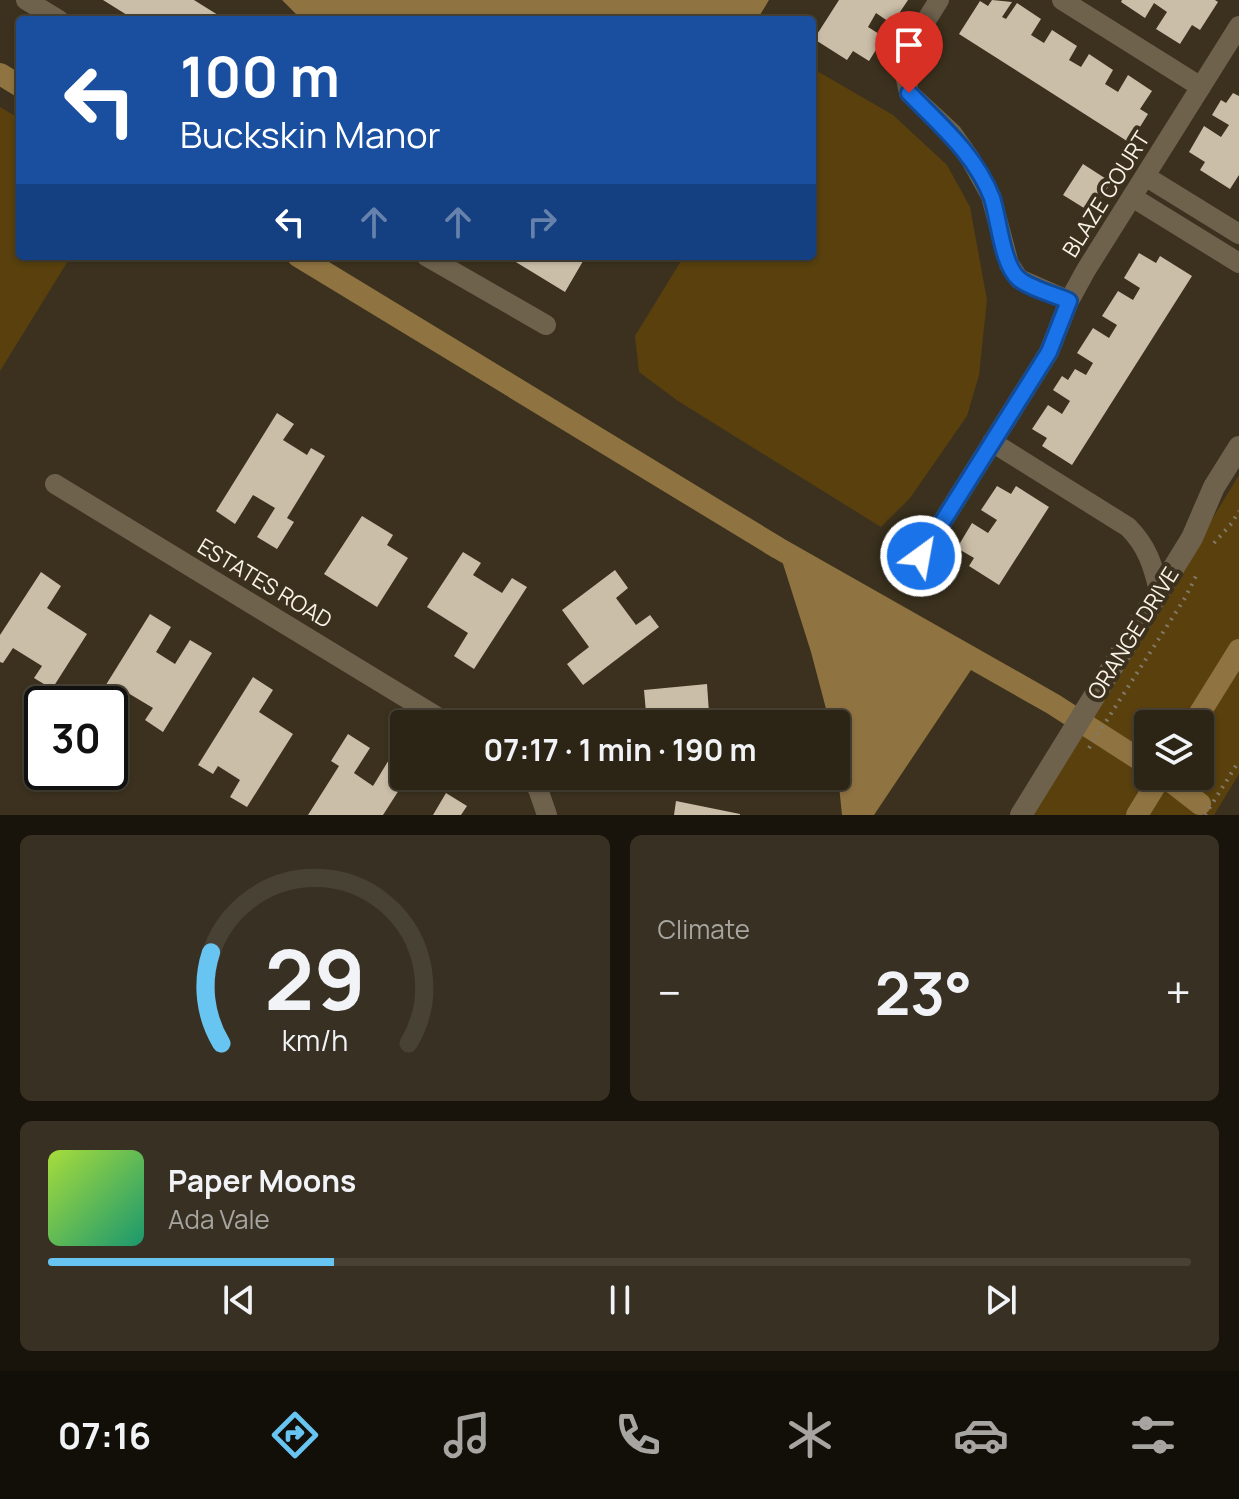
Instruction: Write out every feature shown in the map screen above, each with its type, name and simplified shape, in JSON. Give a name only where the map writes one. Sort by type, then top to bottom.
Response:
[{"type":"street","points":[[26,0],[52,16]]},
{"type":"street","points":[[939,0],[907,51],[904,70],[909,93],[952,133],[971,160],[991,196],[1009,264],[1019,279],[1069,301]]},
{"type":"street","points":[[1062,0],[1201,87]]},
{"type":"street","name":"BLAZE COURT","points":[[921,556],[1049,352],[1069,301],[1239,26]]},
{"type":"street","points":[[1145,176],[1239,234]]},
{"type":"street","points":[[1132,197],[1239,263]]},
{"type":"street","points":[[433,260],[546,325]]},
{"type":"street","points":[[992,442],[1128,527],[1140,539],[1151,559],[1159,591]]},
{"type":"street","name":"ORANGE DRIVE","points":[[1021,815],[1192,538],[1214,487],[1239,447]]},
{"type":"street","name":"ESTATES ROAD","points":[[55,484],[426,710]]},
{"type":"street","points":[[536,790],[547,815]]},
{"type":"path","points":[[1208,550],[1239,511]]},
{"type":"path","points":[[1085,755],[1185,598],[1203,560]]},
{"type":"path","points":[[1205,815],[1239,761]]},
{"type":"shaded area","points":[[282,0],[769,0],[759,16],[298,16]]},
{"type":"shaded area","points":[[816,71],[893,115],[947,165],[970,207],[987,300],[979,375],[967,416],[910,498],[881,527],[678,401],[639,372],[635,336],[682,260],[816,260]]},
{"type":"shaded area","points":[[0,107],[16,117],[16,260],[69,260],[0,371]]},
{"type":"shaded area","points":[[1239,475],[1239,774],[1214,815],[1031,815]]},
{"type":"shaded area","points":[[778,548],[977,661],[874,815],[842,815],[839,790],[850,790],[850,710],[826,710]]},
{"type":"building","points":[[103,0],[194,0],[220,16],[129,16]]},
{"type":"building","points":[[839,0],[908,0],[892,24],[876,13],[868,27],[884,37],[869,61],[853,51],[847,60],[816,40]]},
{"type":"building","points":[[992,0],[1012,2],[1002,17],[1006,19],[1017,3],[1041,19],[1031,35],[1044,43],[1052,30],[1077,46],[1069,60],[1081,67],[1089,54],[1113,70],[1105,84],[1118,92],[1128,75],[1152,91],[1140,109],[1148,114],[1130,143],[959,34],[980,1],[988,6]]},
{"type":"building","points":[[1122,0],[1218,2],[1200,30],[1192,25],[1180,44],[1156,29],[1167,12],[1154,3],[1145,18]]},
{"type":"building","points":[[1233,93],[1239,96],[1239,175],[1230,189],[1200,170],[1205,162],[1189,152],[1204,126],[1221,137],[1229,125],[1212,115],[1221,100],[1226,103]]},
{"type":"building","points":[[1083,164],[1111,182],[1092,213],[1063,195]]},
{"type":"building","points":[[1139,253],[1156,263],[1160,256],[1192,276],[1072,465],[1042,446],[1047,438],[1032,429],[1048,405],[1062,414],[1070,401],[1053,390],[1062,376],[1068,380],[1075,369],[1086,375],[1093,363],[1077,353],[1093,328],[1109,338],[1117,325],[1102,316],[1118,291],[1133,300],[1140,288],[1124,278]]},
{"type":"building","points":[[513,260],[584,260],[565,292]]},
{"type":"building","points":[[277,413],[294,424],[283,440],[307,455],[311,448],[325,456],[287,518],[294,522],[277,549],[257,537],[275,508],[253,495],[235,524],[216,511]]},
{"type":"building","points":[[997,486],[1011,494],[1016,486],[1049,507],[999,585],[969,566],[974,558],[957,548],[972,523],[988,533],[997,520],[981,510]]},
{"type":"building","points":[[362,516],[393,535],[387,545],[408,558],[377,607],[324,574]]},
{"type":"building","points":[[463,552],[481,563],[473,575],[502,593],[512,578],[527,587],[474,669],[454,656],[468,633],[427,607]]},
{"type":"building","points":[[615,570],[628,588],[616,598],[636,625],[650,615],[659,627],[583,685],[567,664],[589,647],[562,610]]},
{"type":"building","points":[[41,572],[61,586],[47,608],[87,634],[54,686],[47,686],[34,678],[42,666],[13,648],[3,663],[0,662],[0,635]]},
{"type":"building","points":[[150,614],[171,627],[156,652],[175,664],[190,640],[212,653],[163,732],[145,720],[153,708],[128,693],[128,686],[105,686]]},
{"type":"building","points":[[253,677],[273,690],[259,712],[293,734],[247,807],[230,797],[240,780],[218,766],[213,774],[198,765]]},
{"type":"building","points":[[707,684],[709,710],[646,710],[644,690]]},
{"type":"building","points":[[348,734],[370,748],[354,773],[373,786],[390,758],[390,790],[399,790],[383,815],[308,815],[339,766],[331,761]]},
{"type":"building","points":[[446,793],[467,806],[461,815],[433,815]]},
{"type":"building","points":[[676,801],[740,814],[740,815],[674,815]]},
{"type":"waterway","points":[[0,74],[16,84]]},
{"type":"waterway","points":[[305,260],[778,548],[1053,704],[1134,756]]},
{"type":"waterway","points":[[1202,710],[1239,650]]},
{"type":"waterway","points":[[1137,815],[1152,790]]},
{"type":"waterway","points":[[1182,790],[1200,804]]},
{"type":"route","points":[[909,93],[952,133],[971,160],[991,196],[1009,264],[1019,279],[1069,301],[1049,352],[921,556]]}]
